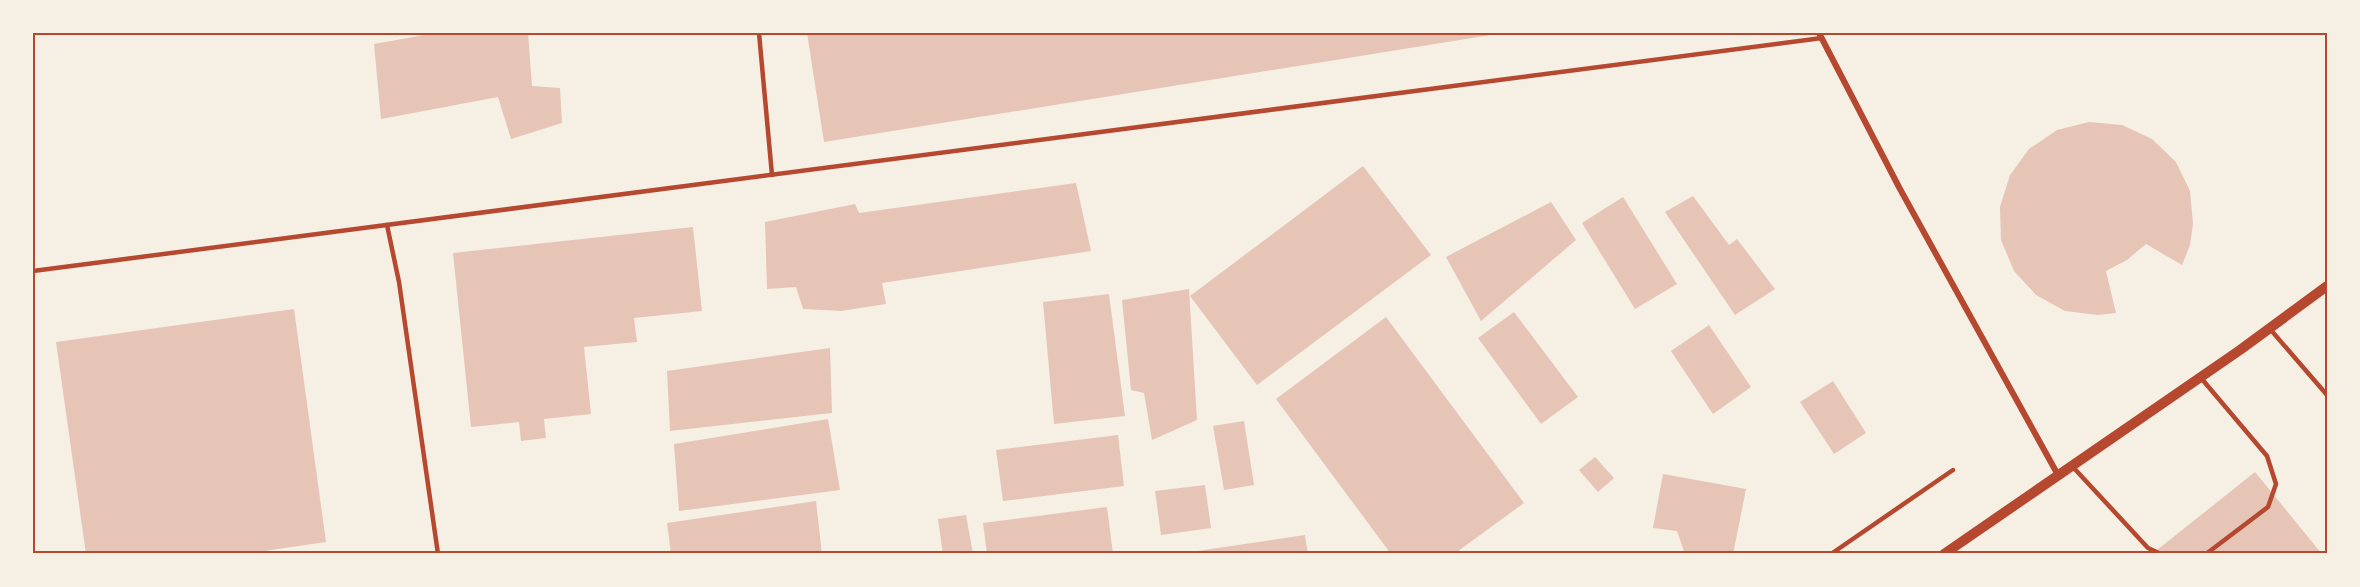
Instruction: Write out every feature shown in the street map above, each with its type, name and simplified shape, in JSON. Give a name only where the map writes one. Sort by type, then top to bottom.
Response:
[{"type":"street","points":[[1821,36],[1911,208],[2058,475]]},
{"type":"street","points":[[1944,554],[2327,286]]},
{"type":"lane","points":[[759,33],[772,175]]},
{"type":"lane","points":[[33,271],[1821,36]]},
{"type":"lane","points":[[387,225],[399,282],[438,554]]},
{"type":"lane","points":[[2270,328],[2327,395]]},
{"type":"lane","points":[[2200,377],[2267,456],[2276,484],[2268,507],[2206,554]]},
{"type":"lane","points":[[2072,466],[2148,548],[2161,554]]},
{"type":"lane","points":[[1831,554],[1953,471]]},
{"type":"lane","points":[[1840,548],[1844,554]]},
{"type":"building","points":[[436,33],[528,33],[532,86],[560,88],[562,123],[511,139],[498,97],[381,119],[374,44]]},
{"type":"building","points":[[807,33],[1497,33],[1497,34],[824,142]]},
{"type":"building","points":[[2089,122],[2122,125],[2152,139],[2176,162],[2190,191],[2193,224],[2190,245],[2182,265],[2146,244],[2127,260],[2106,271],[2116,313],[2098,315],[2065,311],[2036,295],[2014,271],[2001,240],[2000,207],[2010,175],[2029,149],[2057,130]]},
{"type":"building","points":[[1363,166],[1431,255],[1257,385],[1190,296]]},
{"type":"building","points":[[1076,183],[1091,251],[882,283],[886,304],[841,311],[803,309],[796,287],[767,289],[765,222],[855,204],[859,213]]},
{"type":"building","points":[[1693,196],[1729,245],[1737,239],[1775,289],[1735,315],[1665,212]]},
{"type":"building","points":[[1623,197],[1677,284],[1635,309],[1582,223]]},
{"type":"building","points":[[1551,202],[1576,240],[1481,321],[1446,257]]},
{"type":"building","points":[[693,227],[702,311],[634,318],[637,342],[584,347],[591,414],[544,419],[546,438],[521,441],[519,422],[471,427],[453,253]]},
{"type":"building","points":[[1189,289],[1197,420],[1152,440],[1144,393],[1131,390],[1122,300]]},
{"type":"building","points":[[1109,294],[1125,416],[1054,424],[1043,302]]},
{"type":"building","points":[[294,309],[326,542],[244,554],[86,554],[56,342]]},
{"type":"building","points":[[1514,312],[1578,397],[1541,424],[1478,338]]},
{"type":"building","points":[[1386,317],[1524,503],[1454,554],[1391,554],[1276,399]]},
{"type":"building","points":[[1709,325],[1751,387],[1713,414],[1671,351]]},
{"type":"building","points":[[830,348],[832,413],[670,431],[667,371]]},
{"type":"building","points":[[1833,381],[1866,433],[1834,454],[1800,402]]},
{"type":"building","points":[[828,419],[840,490],[679,511],[674,444]]},
{"type":"building","points":[[1244,421],[1254,485],[1224,490],[1213,426]]},
{"type":"building","points":[[1118,435],[1124,486],[1003,501],[996,450]]},
{"type":"building","points":[[1595,457],[1614,478],[1598,492],[1579,470]]},
{"type":"building","points":[[2255,472],[2322,554],[2152,554]]},
{"type":"building","points":[[1663,474],[1746,489],[1733,554],[1685,554],[1677,531],[1653,528]]},
{"type":"building","points":[[1205,485],[1211,528],[1161,535],[1155,491]]},
{"type":"building","points":[[816,501],[822,554],[671,554],[667,523]]},
{"type":"building","points":[[1107,507],[1113,554],[987,554],[983,523]]},
{"type":"building","points":[[966,515],[973,554],[943,554],[938,519]]},
{"type":"building","points":[[1305,535],[1308,554],[1184,554],[1184,553]]}]
